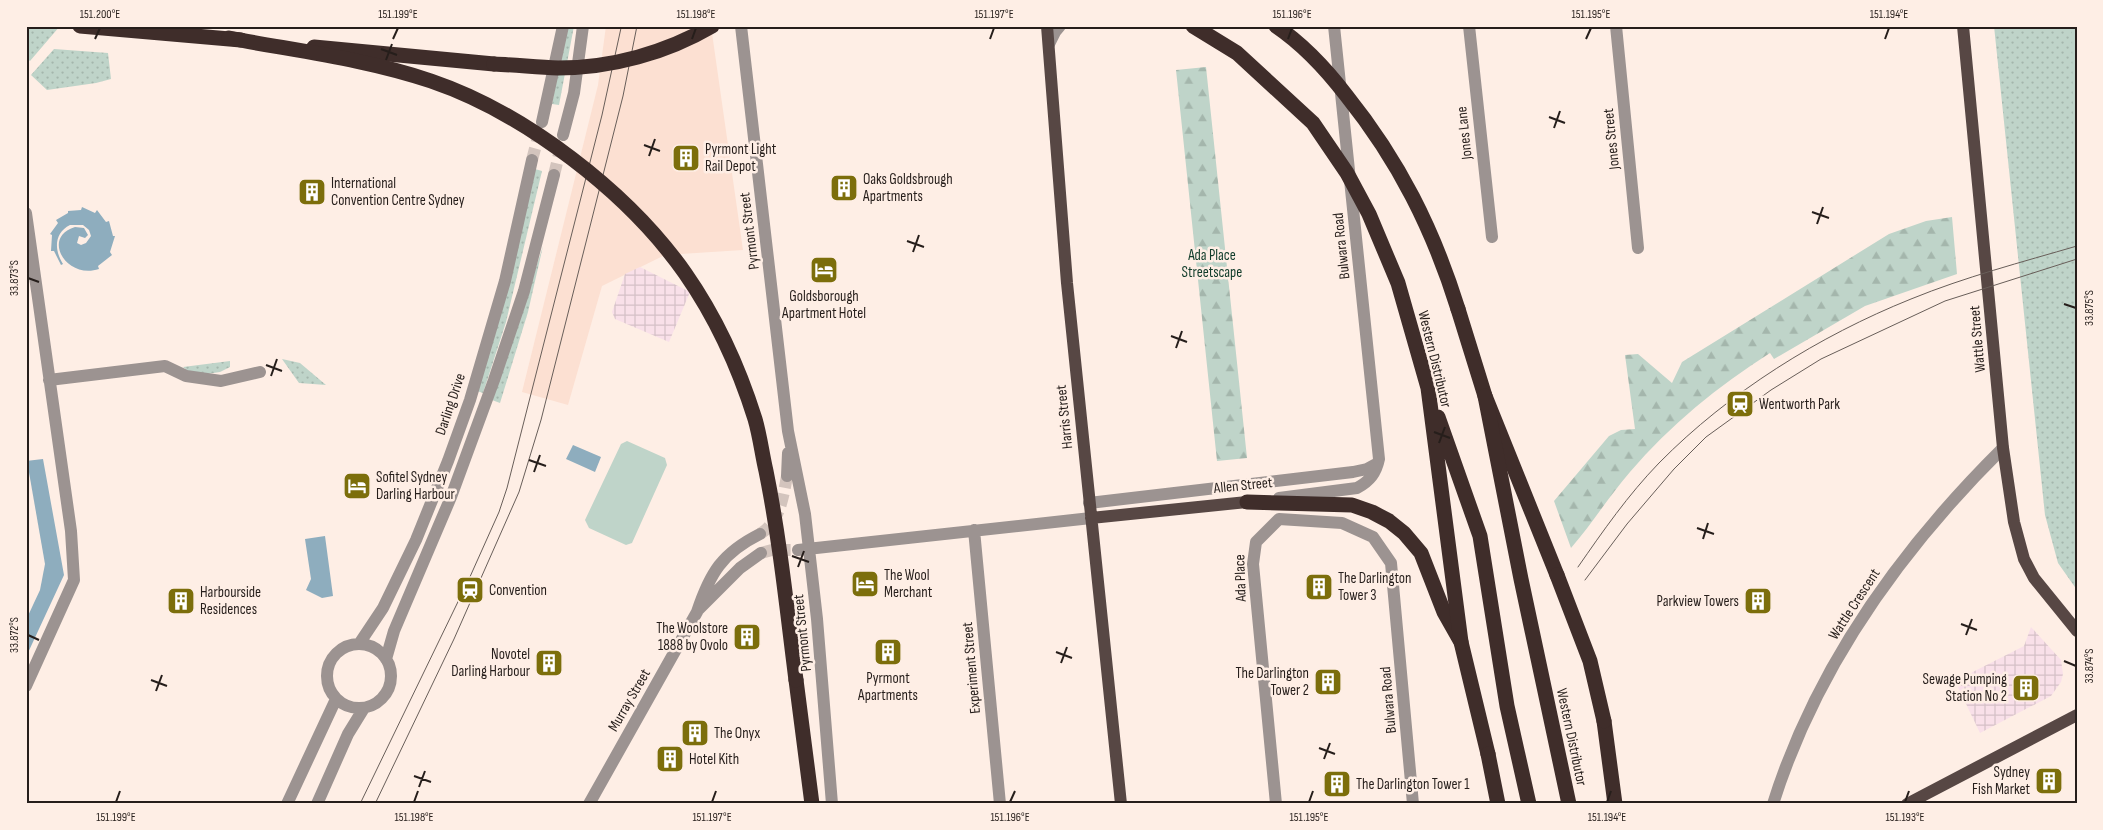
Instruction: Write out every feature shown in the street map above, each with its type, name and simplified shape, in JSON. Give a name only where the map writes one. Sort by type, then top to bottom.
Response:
[{"type":"highway","points":[[80,26],[229,38],[446,60],[559,68],[594,66],[623,61],[680,42],[712,26]]},
{"type":"highway","name":"Western Distributor","points":[[1193,26],[1237,53],[1313,123],[1348,173],[1369,214],[1398,283],[1428,388],[1461,642],[1498,804]]},
{"type":"highway","name":"Western Distributor","points":[[1276,26],[1322,65],[1374,129],[1403,178],[1431,233],[1453,293],[1485,396],[1569,804]]},
{"type":"highway","points":[[229,38],[370,64],[434,82],[468,96],[520,124],[577,163],[608,189],[651,231],[685,273],[715,323],[740,378],[755,421],[777,528],[812,804]]},
{"type":"highway","points":[[1428,388],[1480,536],[1507,706],[1529,804]]},
{"type":"highway","points":[[1485,396],[1590,661],[1604,721],[1615,804]]},
{"type":"highway","points":[[1246,502],[1352,505],[1372,512],[1389,521],[1421,553],[1444,612],[1461,642]]},
{"type":"main road","name":"Harris Street","points":[[1047,26],[1067,283],[1120,804]]},
{"type":"main road","name":"Wattle Street","points":[[1963,26],[2003,448],[2014,522],[2024,559],[2044,593],[2074,625]]},
{"type":"main road","name":"Allen Street","points":[[1091,518],[1246,502]]},
{"type":"main road","points":[[1907,804],[2077,715]]},
{"type":"street","points":[[542,122],[563,26]]},
{"type":"street","points":[[564,135],[574,93],[584,26]]},
{"type":"street","name":"Pyrmont Street","points":[[742,26],[788,431],[800,483],[803,549],[817,619],[832,804]]},
{"type":"street","points":[[1049,44],[1060,26]]},
{"type":"street","name":"Bulwara Road","points":[[1334,26],[1379,445],[1378,463]]},
{"type":"street","name":"Jones Lane","points":[[1469,26],[1492,237]]},
{"type":"street","name":"Jones Street","points":[[1616,26],[1638,248]]},
{"type":"street","name":"Darling Drive","points":[[359,644],[383,608],[394,587],[416,540],[448,461],[476,381],[505,281],[532,160]]},
{"type":"street","points":[[386,659],[394,631],[452,497],[494,380],[524,291],[554,175]]},
{"type":"street","points":[[26,213],[71,531],[74,580],[26,686]]},
{"type":"street","points":[[49,380],[165,366],[186,376],[221,381],[260,372]]},
{"type":"street","name":"Pyrmont Street","points":[[787,476],[788,431]]},
{"type":"street","name":"Wattle Crescent","points":[[1773,804],[1781,778],[1813,703],[1850,636],[1890,578],[1933,522],[2003,448]]},
{"type":"street","name":"Allen Street","points":[[1246,502],[1351,489],[1361,486],[1370,479],[1378,463]]},
{"type":"street","name":"Allen Street","points":[[1090,503],[1353,472],[1367,469],[1378,463]]},
{"type":"street","name":"Allen Street","points":[[803,549],[1091,518]]},
{"type":"street","name":"Ada Place","points":[[1276,804],[1253,564],[1256,542],[1279,518],[1342,523],[1373,537],[1391,563],[1394,593]]},
{"type":"street","name":"Experiment Street","points":[[974,530],[1000,804]]},
{"type":"street","name":"Murray Street","points":[[589,804],[697,612],[705,589],[716,567],[733,550],[760,534]]},
{"type":"street","points":[[733,550],[740,568]]},
{"type":"street","name":"Murray Street","points":[[697,612],[740,568],[761,553]]},
{"type":"street","name":"Bulwara Road","points":[[1394,593],[1413,804]]},
{"type":"street","points":[[359,644],[370,646],[379,651],[386,659],[391,674],[389,690],[383,698],[375,705],[364,708],[344,705],[336,699],[327,683],[326,674],[328,664],[340,650],[349,645],[359,644]]},
{"type":"street","points":[[287,804],[336,699]]},
{"type":"street","points":[[317,804],[348,734],[364,708]]},
{"type":"shaded area","points":[[606,26],[711,26],[743,250],[665,255],[602,286],[568,405],[522,392],[598,85]]},
{"type":"shaded area","points":[[640,267],[690,292],[669,342],[615,319],[612,312],[625,274]]},
{"type":"shaded area","points":[[2031,627],[2061,660],[2063,674],[2061,682],[2051,696],[1980,733],[1955,681],[2024,646]]},
{"type":"green space","points":[[26,26],[60,26],[30,61],[26,58]]},
{"type":"green space","points":[[566,26],[574,26],[559,105],[552,104]]},
{"type":"green space","points":[[1994,26],[2077,26],[2077,590],[2058,563],[2045,515]]},
{"type":"green space","points":[[2072,26],[2077,26],[2077,186],[2074,186]]},
{"type":"green space","points":[[54,49],[108,53],[111,79],[47,90],[31,75]]},
{"type":"green space","name":"Ada Place Streetscape","points":[[1206,67],[1247,458],[1217,461],[1176,70]]},
{"type":"green space","points":[[535,169],[542,171],[506,322],[483,393],[477,391]]},
{"type":"green space","points":[[1952,217],[1957,274],[1865,306],[1774,359],[1770,353],[1732,379],[1661,438],[1622,481],[1571,548],[1554,501],[1609,436],[1621,430],[1635,429],[1625,355],[1638,354],[1672,383],[1682,362],[1889,234],[1926,221]]},
{"type":"green space","points":[[543,246],[528,312],[500,403],[492,400]]},
{"type":"green space","points":[[282,359],[300,363],[326,385],[299,383]]},
{"type":"green space","points":[[230,361],[230,367],[220,372],[194,376],[183,367]]},
{"type":"green space","points":[[627,441],[665,458],[667,465],[632,543],[626,545],[589,528],[585,520],[621,444]]},
{"type":"water","points":[[82,207],[95,213],[97,210],[106,222],[109,221],[113,236],[115,236],[110,252],[112,255],[98,266],[99,269],[87,271],[77,268],[68,263],[62,256],[59,248],[60,239],[65,232],[75,227],[84,228],[88,235],[85,238],[79,236],[77,243],[81,245],[86,243],[91,236],[89,230],[83,225],[70,225],[58,237],[57,248],[63,264],[61,265],[54,251],[51,251],[52,235],[50,234],[58,223],[56,220],[68,213],[68,211],[81,210]]},
{"type":"water","points":[[573,445],[601,457],[595,472],[566,459]]},
{"type":"water","points":[[43,459],[64,575],[26,657],[26,461]]},
{"type":"water","points":[[325,536],[333,596],[322,598],[306,590],[311,579],[305,539]]},
{"type":"pier","points":[[27,461],[45,564],[40,590],[26,620]]},
{"type":"tunnel","points":[[532,160],[541,126]]},
{"type":"tunnel","points":[[554,175],[562,142]]},
{"type":"tunnel","points":[[760,534],[772,523],[780,508],[787,476]]},
{"type":"tunnel","points":[[761,553],[772,550],[798,550]]},
{"type":"tram line","points":[[375,804],[454,639],[519,492],[541,420],[623,96],[637,26]]},
{"type":"tram line","points":[[360,804],[469,579],[499,512],[507,488],[602,115],[621,28]]},
{"type":"tram line","points":[[1578,567],[1626,500],[1659,463],[1715,413],[1777,368],[1843,330],[1911,299],[1973,277],[2077,246]]},
{"type":"tram line","points":[[1585,580],[1627,524],[1674,469],[1706,437],[1771,390],[1821,359],[1945,301],[2077,259]]},
{"type":"place","name":"Pyrmont Light Rail Depot","points":[[686,158]]},
{"type":"place","name":"Oaks Goldsbrough Apartments","points":[[844,188]]},
{"type":"place","name":"International Convention Centre Sydney","points":[[312,192]]},
{"type":"place","name":"Goldsborough Apartment Hotel","points":[[824,270]]},
{"type":"place","name":"Wentworth Park","points":[[1740,404]]},
{"type":"place","name":"Sofitel Sydney Darling Harbour","points":[[357,486]]},
{"type":"place","name":"The Wool Merchant","points":[[865,584]]},
{"type":"place","name":"The Darlington Tower 3","points":[[1319,587]]},
{"type":"place","name":"Convention","points":[[470,590]]},
{"type":"place","name":"Harbourside Residences","points":[[181,601]]},
{"type":"place","name":"Parkview Towers","points":[[1758,601]]},
{"type":"place","name":"The Woolstore 1888 by Ovolo","points":[[747,637]]},
{"type":"place","name":"Pyrmont Apartments","points":[[888,652]]},
{"type":"place","name":"Novotel Darling Harbour","points":[[549,663]]},
{"type":"place","name":"The Darlington Tower 2","points":[[1328,682]]},
{"type":"place","name":"Sewage Pumping Station No 2","points":[[2026,688]]},
{"type":"place","name":"The Onyx","points":[[695,733]]},
{"type":"place","name":"Hotel Kith","points":[[670,759]]},
{"type":"place","name":"Sydney Fish Market","points":[[2049,781]]},
{"type":"place","name":"The Darlington Tower 1","points":[[1337,784]]}]
